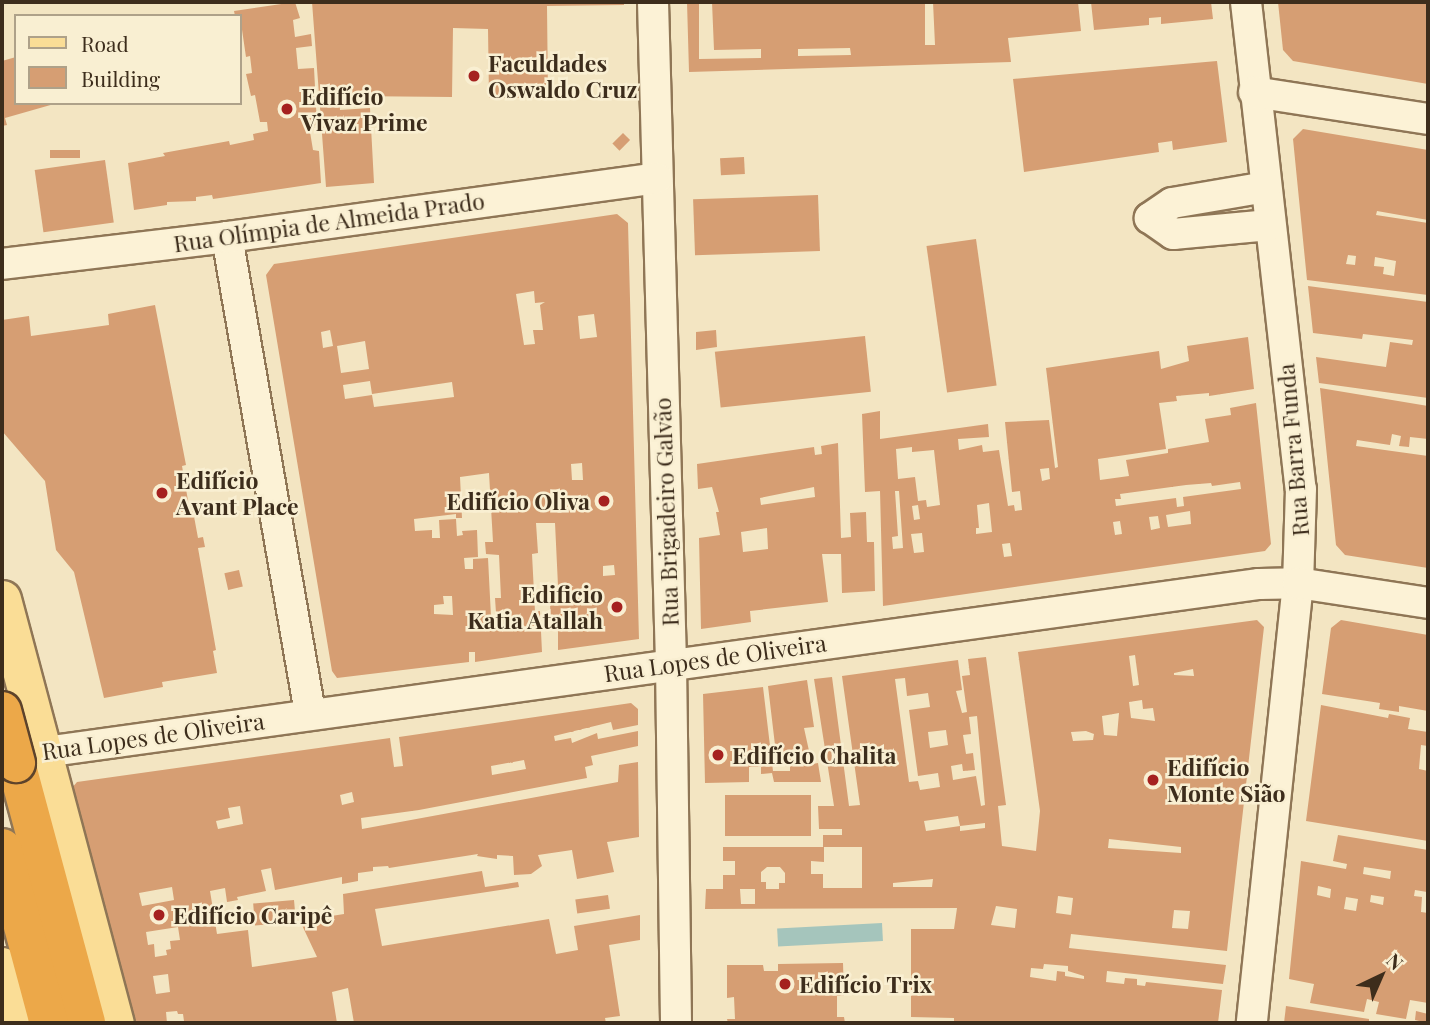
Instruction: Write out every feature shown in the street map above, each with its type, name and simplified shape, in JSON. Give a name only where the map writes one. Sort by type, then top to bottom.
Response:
[{"type":"highway","points":[[2,711],[86,1023]]},
{"type":"highway","points":[[2,848],[49,1023]]},
{"type":"main road","points":[[2,599],[115,1023]]},
{"type":"street","name":"Rua Brigadeiro Galvão","points":[[653,2],[671,664],[676,1023]]},
{"type":"street","name":"Rua Barra Funda","points":[[1246,2],[1254,92],[1301,489],[1298,583],[1252,1023]]},
{"type":"street","points":[[1254,92],[1428,119]]},
{"type":"street","name":"Rua Olímpia de Almeida Prado","points":[[2,264],[227,237],[657,177]]},
{"type":"street","points":[[1266,187],[1172,203],[1150,218],[1172,233],[1270,225]]},
{"type":"street","points":[[227,237],[310,713]]},
{"type":"street","name":"Rua Lopes de Oliveira","points":[[2,758],[310,713],[1245,586],[1298,583],[1428,603]]},
{"type":"water","points":[[882,923],[883,941],[778,946],[777,928]]},
{"type":"building","name":"Edifício Vivaz Prime","points":[[295,2],[300,18],[293,20],[295,37],[311,34],[312,46],[296,48],[298,69],[314,68],[317,125],[309,126],[313,150],[319,151],[321,183],[213,199],[212,195],[196,197],[196,201],[167,202],[167,205],[134,210],[128,163],[165,156],[163,153],[229,141],[230,145],[254,140],[253,134],[268,131],[267,122],[260,122],[255,95],[251,96],[246,74],[252,73],[250,56],[246,57],[242,14],[235,14],[234,11]]},
{"type":"building","points":[[312,2],[624,2],[624,5],[547,6],[548,98],[489,98],[488,29],[453,28],[452,97],[350,96],[350,92],[339,93],[340,110],[370,108],[374,183],[326,187]]},
{"type":"building","points":[[687,2],[699,2],[699,59],[761,58],[761,49],[714,50],[712,2],[925,2],[925,45],[935,45],[933,2],[1078,2],[1081,31],[1008,38],[1011,62],[689,72]],"holes":[[[850,48],[851,55],[798,56],[798,49]]]},
{"type":"building","points":[[1091,2],[1211,2],[1213,19],[1161,24],[1161,17],[1149,18],[1149,25],[1094,30]]},
{"type":"building","points":[[1278,2],[1428,2],[1428,84],[1293,61],[1283,50]]},
{"type":"building","points":[[14,58],[14,105],[50,105],[5,118],[7,125],[2,126],[2,61]]},
{"type":"building","points":[[1217,61],[1227,142],[1173,150],[1172,141],[1158,143],[1159,152],[1024,172],[1013,79]]},
{"type":"building","points":[[1303,129],[1428,150],[1428,220],[1377,211],[1376,215],[1428,223],[1428,295],[1307,280],[1293,139]],"holes":[[[1348,255],[1356,256],[1355,265],[1346,264]],[[1375,257],[1396,261],[1394,276],[1383,274],[1384,267],[1374,266]]]},
{"type":"building","points":[[623,133],[630,140],[619,151],[612,144]]},
{"type":"building","points":[[50,150],[80,150],[80,158],[50,158]]},
{"type":"building","points":[[744,157],[745,174],[721,175],[720,158]]},
{"type":"building","points":[[105,160],[114,222],[43,232],[35,170]]},
{"type":"building","points":[[818,195],[820,251],[695,255],[693,199]]},
{"type":"building","points":[[617,214],[628,223],[639,639],[558,650],[558,627],[551,627],[550,603],[550,587],[558,586],[555,523],[536,523],[538,553],[532,554],[535,612],[540,611],[542,652],[475,662],[475,652],[469,652],[469,662],[337,678],[332,671],[266,275],[274,264]],"holes":[[[534,291],[535,303],[545,302],[540,305],[543,330],[533,330],[535,344],[524,345],[516,294]],[[594,314],[597,337],[580,339],[578,316]],[[330,330],[333,346],[323,348],[321,332]],[[365,341],[369,369],[341,373],[337,346]],[[370,381],[372,394],[452,382],[454,397],[374,407],[372,395],[345,399],[343,385]],[[582,463],[583,480],[572,480],[571,464]],[[489,473],[493,542],[485,542],[486,554],[499,555],[501,598],[495,598],[497,628],[484,629],[484,617],[491,617],[488,558],[473,559],[473,569],[465,569],[464,558],[478,557],[477,530],[462,531],[463,535],[457,536],[456,519],[439,520],[440,538],[432,538],[432,530],[415,531],[414,519],[456,514],[456,518],[462,518],[460,477]],[[614,565],[615,575],[603,576],[603,566]],[[443,596],[452,596],[453,615],[434,614],[434,605],[444,604]]]},
{"type":"building","points":[[976,239],[997,386],[947,393],[926,246]]},
{"type":"building","points":[[1308,286],[1428,302],[1428,398],[1319,383],[1316,357],[1386,367],[1390,342],[1412,345],[1413,340],[1363,334],[1362,339],[1313,333]]},
{"type":"building","points":[[155,305],[186,465],[182,466],[190,512],[193,511],[198,538],[203,537],[205,547],[198,548],[216,650],[213,651],[217,673],[162,682],[163,687],[104,698],[74,572],[56,550],[45,481],[2,431],[2,320],[29,316],[31,336],[109,325],[108,314]]},
{"type":"building","points":[[716,330],[717,347],[696,350],[696,332]]},
{"type":"building","points":[[865,336],[871,392],[721,407],[715,352]]},
{"type":"building","points":[[1248,337],[1254,389],[1209,396],[1209,393],[1176,396],[1177,401],[1159,403],[1166,449],[1098,459],[1100,480],[1129,476],[1126,460],[1209,442],[1205,419],[1231,415],[1230,408],[1256,403],[1271,544],[1265,551],[883,606],[880,491],[865,492],[862,414],[880,411],[880,439],[988,424],[989,437],[958,439],[959,450],[982,445],[983,452],[999,450],[1008,506],[1014,505],[1015,511],[1022,510],[1020,491],[1012,492],[1005,422],[1049,420],[1055,468],[1058,467],[1046,368],[1159,351],[1161,369],[1189,361],[1187,346]],"holes":[[[912,447],[912,452],[934,450],[940,505],[927,507],[926,500],[918,501],[915,477],[898,479],[896,449]],[[1049,468],[1050,479],[1042,481],[1040,469]],[[1240,482],[1241,489],[1183,497],[1184,506],[1177,507],[1176,498],[1116,506],[1115,499],[1121,499],[1120,494],[1211,483],[1212,486]],[[895,491],[899,491],[903,548],[893,549],[892,537],[898,536]],[[989,503],[992,532],[976,534],[976,528],[979,528],[977,505]],[[918,505],[920,519],[914,520],[912,506]],[[1190,511],[1191,524],[1168,527],[1166,515]],[[1158,516],[1160,528],[1151,530],[1149,517]],[[1120,521],[1122,534],[1115,535],[1113,522]],[[922,533],[924,552],[914,553],[911,534]],[[1010,543],[1012,556],[1004,557],[1002,544]]]},
{"type":"building","points":[[1320,388],[1428,406],[1428,439],[1410,437],[1409,447],[1399,446],[1401,436],[1392,434],[1390,445],[1357,440],[1356,446],[1428,456],[1428,568],[1345,555],[1336,545]]},
{"type":"building","points":[[838,443],[841,538],[851,537],[850,513],[866,512],[867,542],[874,542],[875,591],[842,593],[841,554],[822,554],[828,602],[750,611],[751,622],[701,629],[699,538],[720,535],[716,512],[719,512],[712,487],[698,489],[697,464],[814,447],[815,455],[822,454],[821,446]],"holes":[[[814,487],[815,497],[761,505],[760,498]],[[767,528],[768,549],[743,552],[741,532]]]},
{"type":"building","points":[[239,570],[243,587],[228,590],[224,573]]},
{"type":"building","points":[[1257,620],[1264,627],[1227,951],[1071,934],[1069,948],[1226,965],[1223,984],[1107,971],[1106,982],[1124,984],[1125,978],[1137,979],[1137,985],[1145,986],[1146,982],[1222,990],[1218,1023],[954,1023],[954,1018],[911,1017],[911,929],[954,929],[957,908],[705,909],[706,889],[723,889],[723,875],[735,875],[735,861],[723,861],[723,847],[823,847],[823,835],[842,835],[842,829],[819,829],[818,806],[834,806],[814,679],[832,677],[849,806],[860,805],[842,676],[958,660],[962,690],[956,691],[962,713],[967,712],[962,676],[970,675],[968,659],[986,657],[1006,805],[998,806],[1002,846],[1036,851],[1040,811],[1018,652]],"holes":[[[1135,655],[1139,685],[1133,686],[1129,656]],[[1193,669],[1194,676],[1174,675],[1174,673]],[[905,678],[907,696],[928,693],[930,707],[909,710],[918,776],[938,773],[940,787],[920,790],[918,781],[909,782],[895,679]],[[1142,700],[1143,709],[1153,708],[1155,721],[1131,718],[1129,702]],[[1119,713],[1117,736],[1104,735],[1102,716]],[[977,716],[985,805],[981,806],[976,776],[953,780],[951,766],[962,764],[963,771],[975,770],[973,753],[966,754],[963,735],[971,734],[969,717]],[[946,730],[948,745],[930,748],[928,732]],[[1086,731],[1094,734],[1093,740],[1073,741],[1071,732]],[[958,816],[960,826],[926,831],[924,821]],[[985,823],[985,828],[960,831],[960,826]],[[1109,839],[1181,847],[1181,853],[1108,848]],[[824,847],[862,847],[862,888],[823,888],[823,874],[811,874],[811,861],[824,862]],[[767,867],[780,867],[785,873],[785,883],[779,883],[779,889],[766,889],[766,882],[761,882],[761,872]],[[933,879],[932,887],[893,887],[893,883]],[[740,889],[755,889],[755,904],[741,904]],[[1058,896],[1073,898],[1071,915],[1056,913]],[[996,906],[1017,909],[1015,928],[991,925]],[[1174,910],[1190,911],[1188,929],[1172,928]],[[1044,964],[1068,966],[1068,971],[1084,976],[1084,979],[1065,976],[1065,972],[1057,971],[1056,981],[1030,977],[1031,968],[1043,969]]]},
{"type":"building","points":[[1341,620],[1428,635],[1428,711],[1399,706],[1399,712],[1379,709],[1380,703],[1322,694],[1331,628]]},
{"type":"building","points":[[807,680],[814,727],[804,728],[811,760],[806,760],[807,765],[818,763],[821,782],[774,782],[772,773],[761,774],[761,767],[749,767],[749,782],[705,783],[703,694],[763,687],[773,771],[790,771],[790,764],[782,765],[780,744],[775,745],[768,686]]},
{"type":"building","points":[[631,703],[638,709],[638,725],[613,730],[611,722],[554,736],[555,741],[571,738],[572,743],[597,733],[598,739],[638,731],[638,746],[591,756],[593,765],[585,767],[587,778],[419,810],[361,818],[362,829],[618,782],[619,765],[638,762],[639,837],[607,842],[614,872],[577,879],[572,850],[538,855],[542,866],[531,874],[514,875],[513,856],[497,855],[497,859],[477,856],[478,854],[389,868],[373,867],[373,871],[358,873],[358,881],[342,884],[342,877],[275,890],[271,868],[261,870],[266,891],[227,902],[225,888],[210,891],[217,934],[248,930],[252,967],[317,957],[300,921],[344,914],[343,894],[482,871],[485,887],[518,882],[519,887],[375,909],[382,946],[549,919],[556,954],[578,950],[574,926],[640,915],[640,940],[609,945],[620,1016],[605,1018],[606,1023],[354,1023],[348,988],[332,992],[337,1023],[178,1023],[184,1021],[183,1014],[178,1014],[177,1011],[166,1012],[167,1023],[131,1023],[71,789],[77,782],[390,738],[394,767],[403,766],[399,737]],"holes":[[[524,760],[526,769],[492,775],[491,766]],[[352,792],[354,802],[342,805],[340,795]],[[240,806],[243,824],[218,829],[216,821],[230,818],[228,808]],[[172,887],[174,900],[142,906],[139,893]],[[178,927],[180,940],[170,941],[171,949],[166,950],[167,955],[155,957],[154,944],[148,945],[146,932]],[[168,974],[170,992],[156,994],[153,976]]]},
{"type":"building","points":[[1321,705],[1388,718],[1389,714],[1410,718],[1408,729],[1428,732],[1428,746],[1421,745],[1419,769],[1428,771],[1428,841],[1306,821]]},
{"type":"building","points":[[725,795],[811,795],[811,836],[725,836]]},
{"type":"building","points":[[1338,835],[1428,850],[1427,892],[1415,890],[1414,896],[1422,897],[1421,912],[1428,913],[1428,1003],[1410,1000],[1406,1019],[1376,1014],[1379,1002],[1367,999],[1364,1012],[1310,1003],[1314,984],[1289,979],[1301,861],[1346,869],[1347,864],[1333,861]],"holes":[[[1364,867],[1391,871],[1390,879],[1363,874]],[[1318,886],[1331,889],[1330,898],[1317,895]],[[1371,895],[1384,897],[1383,905],[1370,902]],[[1346,897],[1358,899],[1356,911],[1344,909]]]},
{"type":"building","points":[[608,895],[610,909],[577,913],[575,900]]},
{"type":"building","points":[[294,900],[296,922],[255,925],[253,904]]},
{"type":"building","name":"Edifício Trix","points":[[843,963],[844,996],[837,996],[837,1017],[844,1017],[845,1023],[728,1023],[727,1019],[735,1019],[734,997],[727,998],[727,965],[763,965],[764,971],[778,971],[778,964]]},
{"type":"building","points":[[1286,1006],[1369,1019],[1369,1023],[1284,1023]]},
{"type":"building","points":[[1416,1011],[1428,1014],[1428,1023],[1415,1020]]},
{"type":"place","name":"Faculdades Oswaldo Cruz","points":[[474,76]]},
{"type":"place","name":"Edifício Vivaz Prime","points":[[287,109]]},
{"type":"place","name":"Edifício Avant Place","points":[[162,493]]},
{"type":"place","name":"Edifício Oliva","points":[[604,501]]},
{"type":"place","name":"Edificio Katia Atallah","points":[[617,607]]},
{"type":"place","name":"Edifício Chalita","points":[[718,755]]},
{"type":"place","name":"Edifício Monte Sião","points":[[1153,780]]},
{"type":"place","name":"Edifício Caripê","points":[[159,915]]},
{"type":"place","name":"Edifício Trix","points":[[785,984]]}]
